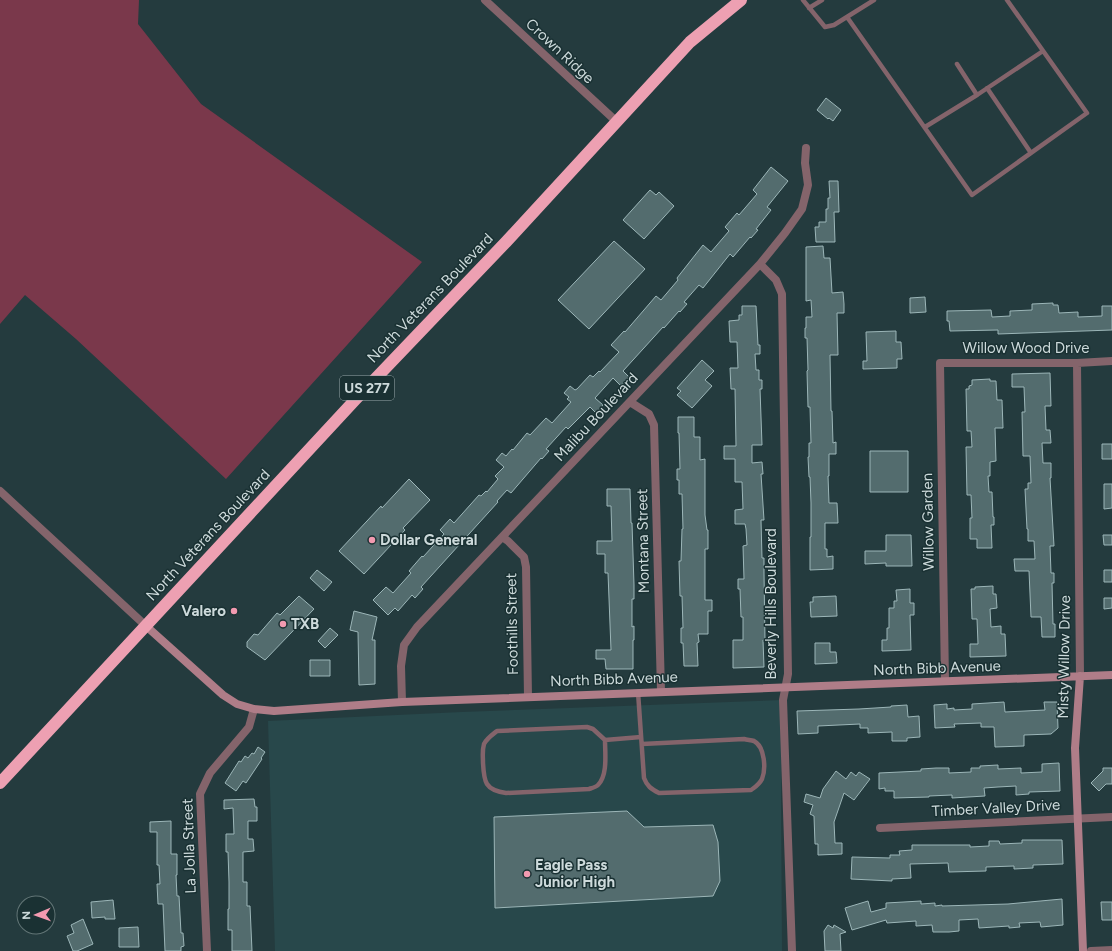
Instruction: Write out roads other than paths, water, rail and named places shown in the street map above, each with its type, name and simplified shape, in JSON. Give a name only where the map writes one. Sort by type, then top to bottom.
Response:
[{"type":"highway","name":"North Veterans Boulevard","points":[[0,783],[355,400],[506,242],[690,42],[741,0]]},
{"type":"main road","name":"North Bibb Avenue","points":[[146,626],[223,695],[237,704],[254,709],[274,711],[402,702],[1112,675]]},
{"type":"main road","name":"Misty Willow Drive","points":[[1080,676],[1075,748],[1083,951]]},
{"type":"street","name":"Crown Ridge","points":[[485,0],[617,122]]},
{"type":"street","name":"Malibu Boulevard","points":[[402,702],[401,666],[404,645],[417,627],[760,264],[786,233],[802,209],[808,185],[805,163],[806,148]]},
{"type":"street","name":"Beverly Hills Boulevard","points":[[760,264],[776,280],[782,294],[788,674],[784,700],[792,951]]},
{"type":"street","name":"Willow Wood Drive","points":[[940,363],[1077,363],[1112,361]]},
{"type":"street","name":"Willow Garden","points":[[940,363],[945,681]]},
{"type":"street","name":"Misty Willow Drive","points":[[1077,363],[1080,676]]},
{"type":"street","name":"Montana Street","points":[[630,402],[649,414],[654,426],[661,691]]},
{"type":"street","points":[[0,491],[146,626]]},
{"type":"street","name":"Foothills Street","points":[[502,537],[524,557],[526,567],[528,697]]},
{"type":"street","name":"La Jolla Street","points":[[207,951],[200,794],[210,773],[248,727],[254,709]]},
{"type":"street","name":"Timber Valley Drive","points":[[880,828],[1112,817]]},
{"type":"street","points":[[1091,951],[1112,950]]},
{"type":"lane","points":[[803,0],[825,27],[834,26],[874,0]]},
{"type":"lane","points":[[809,8],[822,0]]},
{"type":"lane","points":[[848,17],[972,195],[1087,113],[1007,0]]},
{"type":"lane","points":[[925,127],[1043,52]]},
{"type":"lane","points":[[957,64],[977,95]]},
{"type":"lane","points":[[987,88],[1031,153]]},
{"type":"lane","points":[[638,692],[644,778],[647,785],[652,790],[659,793],[751,790],[758,785],[762,779],[764,760],[762,750],[755,742],[744,739],[642,744]]},
{"type":"lane","points":[[587,727],[600,734],[605,740],[605,766],[602,778],[598,786],[589,789],[506,793],[498,792],[488,786],[484,778],[482,750],[487,739],[497,731],[587,727]]},
{"type":"lane","points":[[605,740],[641,737]]},
{"type":"place","name":"Dollar General","points":[[372,540]]},
{"type":"place","name":"Valero","points":[[234,611]]},
{"type":"place","name":"TXB","points":[[283,624]]},
{"type":"place","name":"Eagle Pass Junior High","points":[[527,874]]}]
